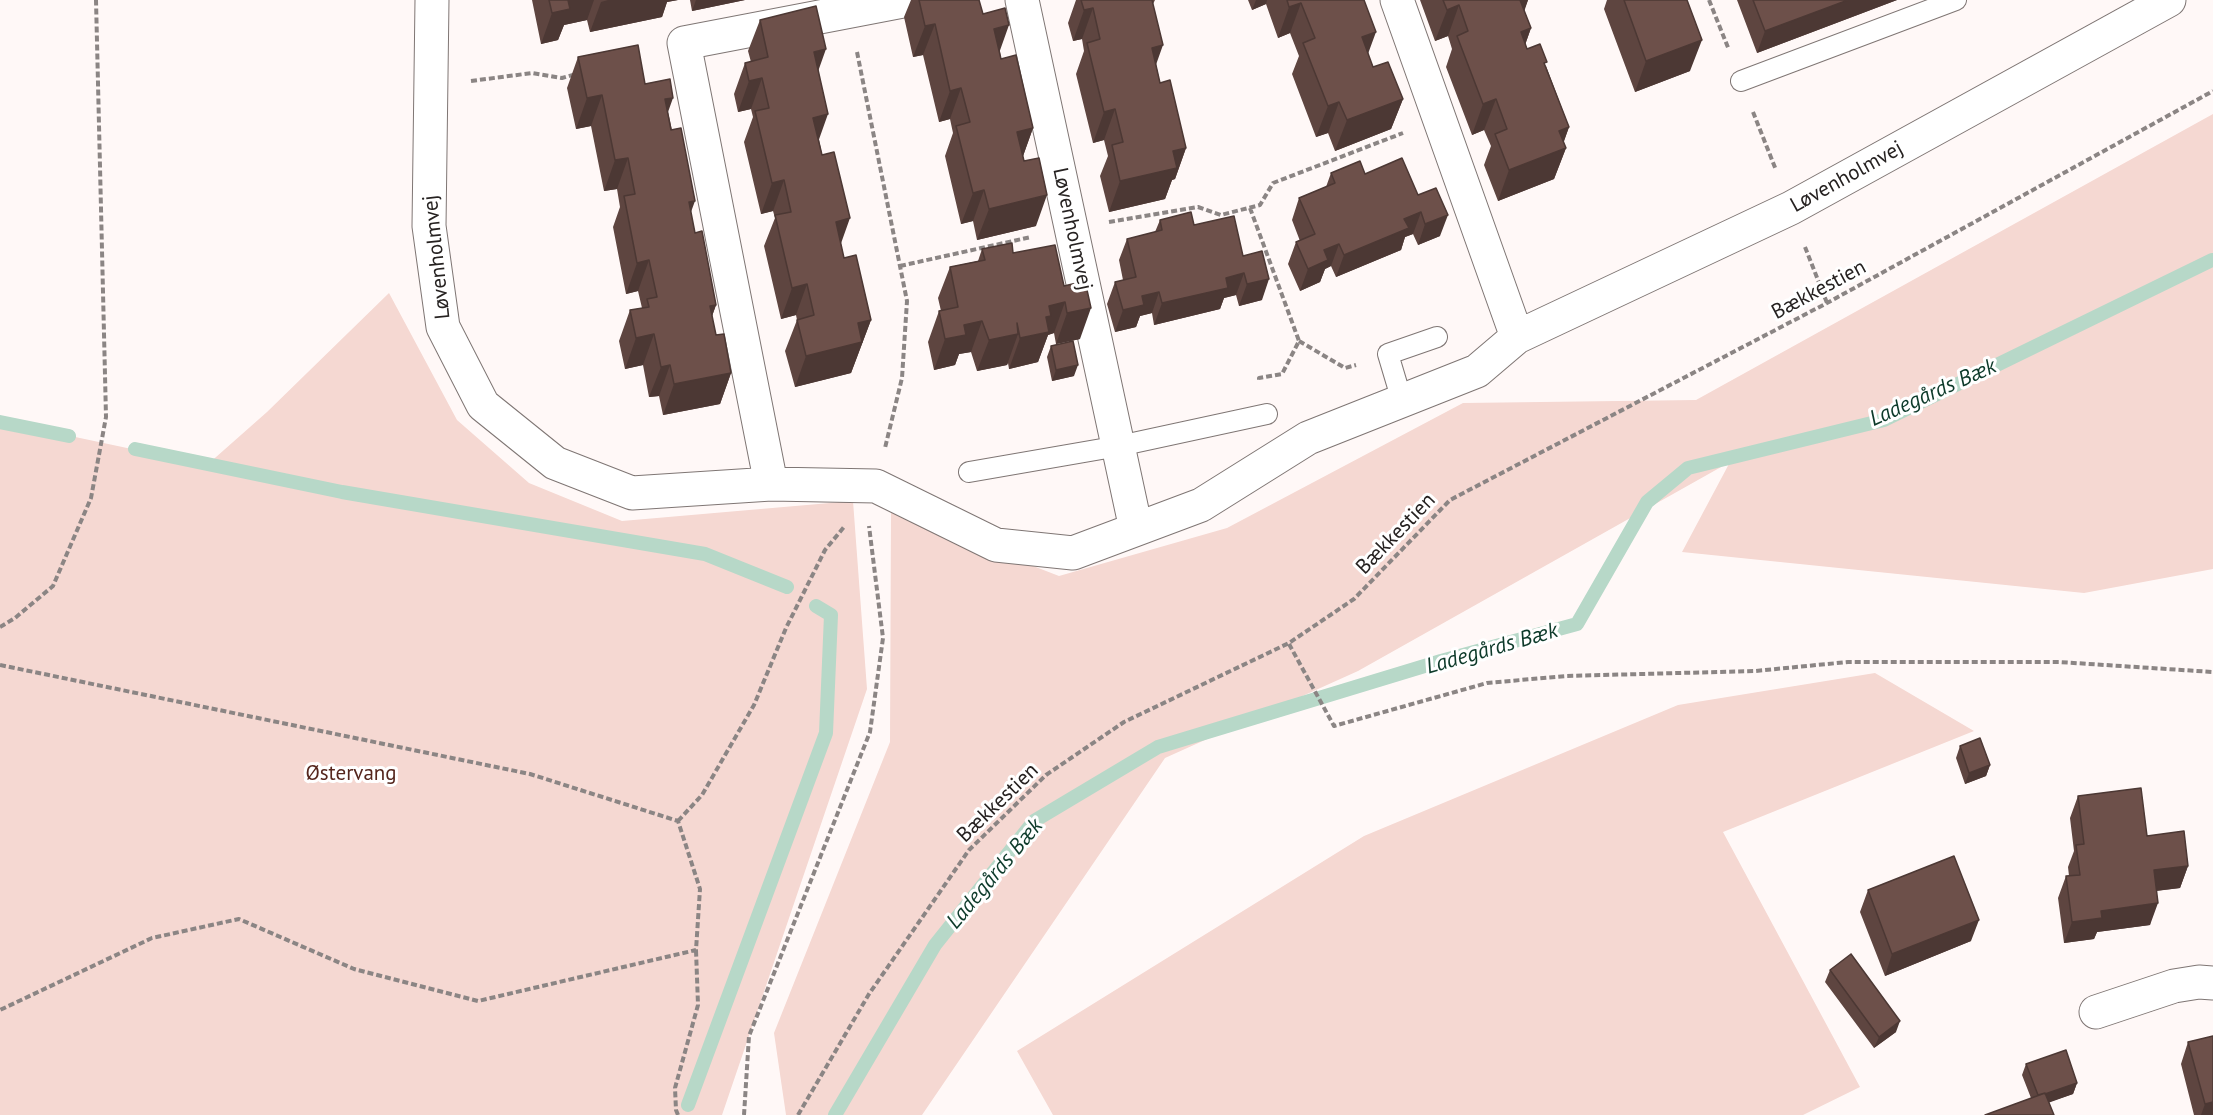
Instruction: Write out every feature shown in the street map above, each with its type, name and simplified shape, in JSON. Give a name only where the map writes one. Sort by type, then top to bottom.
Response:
[{"type":"street","name":"Løvenholmvej","points":[[432,0],[429,226],[443,327],[483,405],[555,463],[632,493],[771,484],[876,486],[996,544],[1073,553],[1201,505],[1308,438],[1477,371],[1517,337],[1791,208],[2169,0]]},
{"type":"street","points":[[771,484],[684,43],[908,0]]},
{"type":"street","name":"Løvenholmvej","points":[[1022,0],[1137,529]]},
{"type":"street","points":[[1397,0],[1517,337]]},
{"type":"street","points":[[2096,1012],[2174,986],[2199,982],[2213,983]]},
{"type":"lane","points":[[1741,81],[1956,0]]},
{"type":"lane","points":[[1402,401],[1388,354],[1437,337]]},
{"type":"lane","points":[[969,472],[1119,446],[1267,414]]},
{"type":"path","points":[[0,627],[15,618],[53,586],[91,498],[106,417],[96,0]]},
{"type":"path","points":[[744,1115],[749,1036],[870,732],[883,638],[868,530],[902,378],[907,302],[849,13]]},
{"type":"path","points":[[431,87],[532,73],[561,78],[584,72]]},
{"type":"path","name":"Bækkestien","points":[[798,1115],[869,994],[969,850],[1046,775],[1124,722],[1289,643],[1354,599],[1450,500],[1827,303],[2213,91]]},
{"type":"path","points":[[900,266],[1071,228],[1198,207],[1221,215],[1250,208],[1260,205],[1273,183],[1439,119]]},
{"type":"path","points":[[1250,208],[1299,342],[1344,368],[1388,354]]},
{"type":"path","points":[[1791,208],[1827,303]]},
{"type":"path","points":[[1267,414],[1259,378],[1282,374],[1299,342]]},
{"type":"path","points":[[678,821],[702,795],[754,705],[786,628],[825,550],[876,486]]},
{"type":"path","points":[[1289,643],[1334,726],[1487,683],[1566,676],[1755,671],[1848,662],[2059,662],[2213,672]]},
{"type":"path","points":[[0,665],[530,774],[678,821]]},
{"type":"path","points":[[678,821],[700,889],[696,950],[698,1005],[675,1088],[678,1115]]},
{"type":"path","points":[[0,1010],[152,938],[239,919],[354,969],[478,1001],[696,950]]},
{"type":"green space","points":[[2213,114],[2213,569],[2084,593],[1682,552],[1730,462],[1358,671],[1165,758],[922,1115],[786,1115],[774,1033],[890,742],[891,511],[1059,576],[1227,528],[1463,403],[1696,400]]},
{"type":"green space","name":"Østervang","points":[[389,293],[457,420],[529,483],[622,521],[853,501],[867,689],[722,1115],[0,1115],[0,421],[207,465],[267,412]]},
{"type":"green space","points":[[1875,673],[1974,731],[1723,832],[1860,1087],[1803,1115],[1053,1115],[1017,1051],[1364,836],[1678,705]]},
{"type":"building","points":[[549,0],[568,0],[570,9],[552,13]]},
{"type":"building","points":[[919,0],[979,0],[983,14],[1005,8],[1009,25],[994,29],[1001,59],[1016,55],[1033,128],[1017,132],[1024,161],[1039,158],[1047,195],[989,209],[984,190],[973,193],[956,126],[970,122],[961,88],[950,91],[935,24],[925,26]]},
{"type":"building","points":[[1081,0],[1152,0],[1163,45],[1152,48],[1160,83],[1170,80],[1186,148],[1173,151],[1177,168],[1120,181],[1112,145],[1123,142],[1115,109],[1104,112],[1087,43],[1100,39],[1093,8],[1084,10]]},
{"type":"building","points":[[1287,0],[1364,0],[1376,32],[1362,37],[1373,67],[1388,62],[1403,99],[1347,120],[1339,102],[1328,106],[1303,43],[1315,38],[1301,3],[1289,7]]},
{"type":"building","points":[[1443,0],[1520,0],[1531,28],[1521,32],[1527,49],[1540,44],[1547,62],[1544,63],[1569,127],[1559,131],[1566,148],[1509,170],[1495,134],[1507,129],[1496,99],[1483,104],[1457,36],[1468,31],[1459,5],[1447,10]]},
{"type":"building","points":[[1624,0],[1687,0],[1702,40],[1646,61]]},
{"type":"building","points":[[1753,0],[1848,0],[1765,31]]},
{"type":"building","points":[[816,6],[826,49],[814,52],[828,114],[813,118],[822,155],[834,152],[850,218],[836,222],[844,258],[856,255],[871,320],[858,323],[862,342],[806,356],[797,320],[814,315],[807,284],[792,288],[775,215],[791,212],[784,180],[772,183],[755,111],[769,108],[762,78],[749,81],[745,63],[768,57],[760,20]]},
{"type":"building","points":[[638,45],[645,84],[670,79],[673,98],[665,99],[671,130],[681,128],[695,201],[689,202],[695,233],[702,231],[716,305],[710,306],[716,335],[724,334],[731,373],[674,384],[670,365],[661,367],[654,334],[636,338],[630,310],[649,307],[647,299],[657,297],[649,260],[637,263],[624,196],[635,194],[628,158],[615,160],[602,95],[587,98],[578,57]]},
{"type":"building","points":[[1402,158],[1418,195],[1436,188],[1448,215],[1425,224],[1421,212],[1404,219],[1409,228],[1344,255],[1339,244],[1324,250],[1328,260],[1308,269],[1296,242],[1315,234],[1299,198],[1335,183],[1331,173],[1360,161],[1365,174]]},
{"type":"building","points":[[1191,212],[1194,225],[1234,216],[1243,256],[1262,251],[1269,279],[1247,284],[1244,273],[1226,278],[1228,288],[1162,303],[1159,292],[1142,296],[1144,305],[1123,310],[1115,282],[1136,277],[1127,239],[1162,230],[1160,220]]},
{"type":"building","points":[[1012,243],[1013,253],[1055,245],[1064,286],[1085,281],[1091,308],[1067,313],[1065,302],[1049,306],[1051,316],[1046,317],[1049,332],[1020,338],[1017,323],[1018,334],[989,340],[982,321],[964,325],[966,335],[945,339],[939,311],[958,307],[950,267],[985,260],[982,249]]},
{"type":"building","points":[[1073,341],[1078,365],[1056,370],[1051,346]]},
{"type":"building","points":[[1980,738],[1990,765],[1969,773],[1960,746]]},
{"type":"building","points":[[2141,788],[2147,836],[2184,831],[2188,866],[2154,870],[2158,903],[2101,911],[2102,918],[2072,922],[2066,876],[2080,875],[2076,845],[2084,844],[2078,796]]},
{"type":"building","points":[[1954,856],[1979,920],[1892,954],[1868,890]]},
{"type":"building","points":[[1851,954],[1900,1021],[1879,1037],[1830,970]]},
{"type":"building","points":[[2213,1036],[2213,1102],[2205,1104],[2188,1042]]},
{"type":"building","points":[[2066,1050],[2077,1083],[2038,1095],[2026,1064]]},
{"type":"building","points":[[2045,1093],[2054,1115],[1985,1115]]},
{"type":"waterway","name":"Ladegårds Bæk","points":[[835,1115],[935,945],[1034,821],[1158,747],[1441,661],[1577,624],[1647,502],[1688,468],[1884,420],[2212,260]]},
{"type":"waterway","points":[[0,422],[69,436]]},
{"type":"waterway","points":[[135,449],[342,492],[705,554],[787,587]]},
{"type":"waterway","points":[[688,1105],[826,733],[831,615],[816,606]]}]
